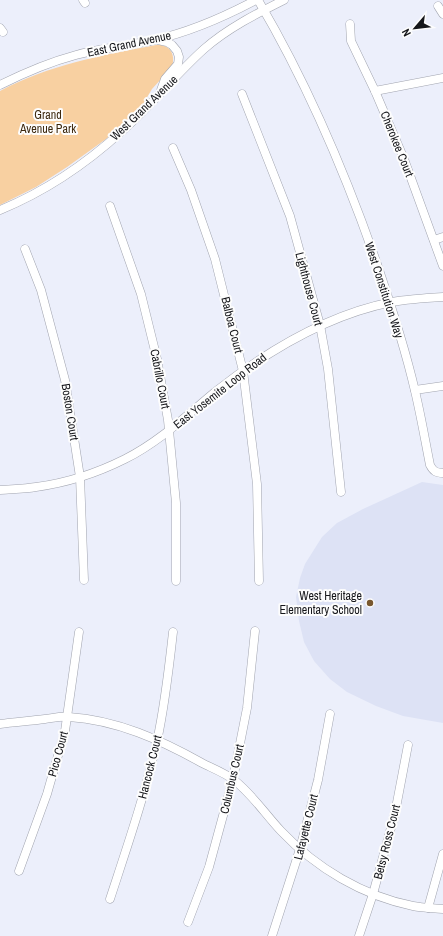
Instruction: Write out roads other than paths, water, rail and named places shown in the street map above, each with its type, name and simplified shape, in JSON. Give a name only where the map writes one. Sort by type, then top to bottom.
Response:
[{"type":"street","name":"West Constitution Way","points":[[257,0],[289,55],[340,164],[360,216],[390,303],[415,390],[430,465],[434,471],[443,473]]},
{"type":"street","name":"East Grand Avenue","points":[[0,85],[33,70],[76,55],[155,40],[197,27],[257,0]]},
{"type":"street","name":"West Grand Avenue","points":[[0,210],[41,190],[86,160],[122,132],[180,72],[214,41],[249,17],[284,0]]},
{"type":"street","points":[[438,6],[443,14]]},
{"type":"street","name":"Cherokee Court","points":[[350,24],[351,41],[375,91],[404,159],[443,266]]},
{"type":"street","points":[[155,40],[167,42],[172,45],[177,51],[179,57],[178,64],[165,79],[160,93]]},
{"type":"street","points":[[375,91],[443,78]]},
{"type":"street","name":"Lighthouse Court","points":[[242,94],[290,216],[320,325],[328,369],[341,492]]},
{"type":"street","name":"Balboa Court","points":[[173,148],[191,190],[215,259],[243,371],[256,484],[259,581]]},
{"type":"street","name":"Cabrillo Court","points":[[110,206],[141,294],[157,359],[170,430],[176,503],[176,581]]},
{"type":"street","points":[[434,240],[443,237]]},
{"type":"street","name":"Boston Court","points":[[25,249],[41,290],[65,380],[80,477],[84,580]]},
{"type":"street","name":"East Yosemite Loop Road","points":[[0,490],[36,487],[80,477],[126,458],[170,430],[243,371],[284,344],[320,325],[360,311],[390,303],[443,297]]},
{"type":"street","points":[[415,390],[443,386]]},
{"type":"street","name":"Columbus Court","points":[[188,922],[209,867],[233,779],[247,708],[256,631]]},
{"type":"street","name":"Pico Court","points":[[19,871],[47,794],[65,731],[79,632]]},
{"type":"street","name":"Hancock Court","points":[[110,899],[139,812],[157,740],[173,632]]},
{"type":"street","name":"Lafayette Court","points":[[272,936],[300,849],[318,780],[330,714]]},
{"type":"street","points":[[0,724],[67,717],[92,719],[135,731],[157,740],[233,779],[253,798],[281,831],[318,864],[333,874],[373,894],[413,906],[443,909]]},
{"type":"street","name":"Betsy Ross Court","points":[[359,936],[373,894],[395,813],[408,745]]},
{"type":"street","points":[[428,908],[443,854]]},
{"type":"place","name":"West Heritage Elementary School","points":[[370,603]]},
{"type":"park label","name":"Grand Avenue Park","points":[[48,122]]}]
